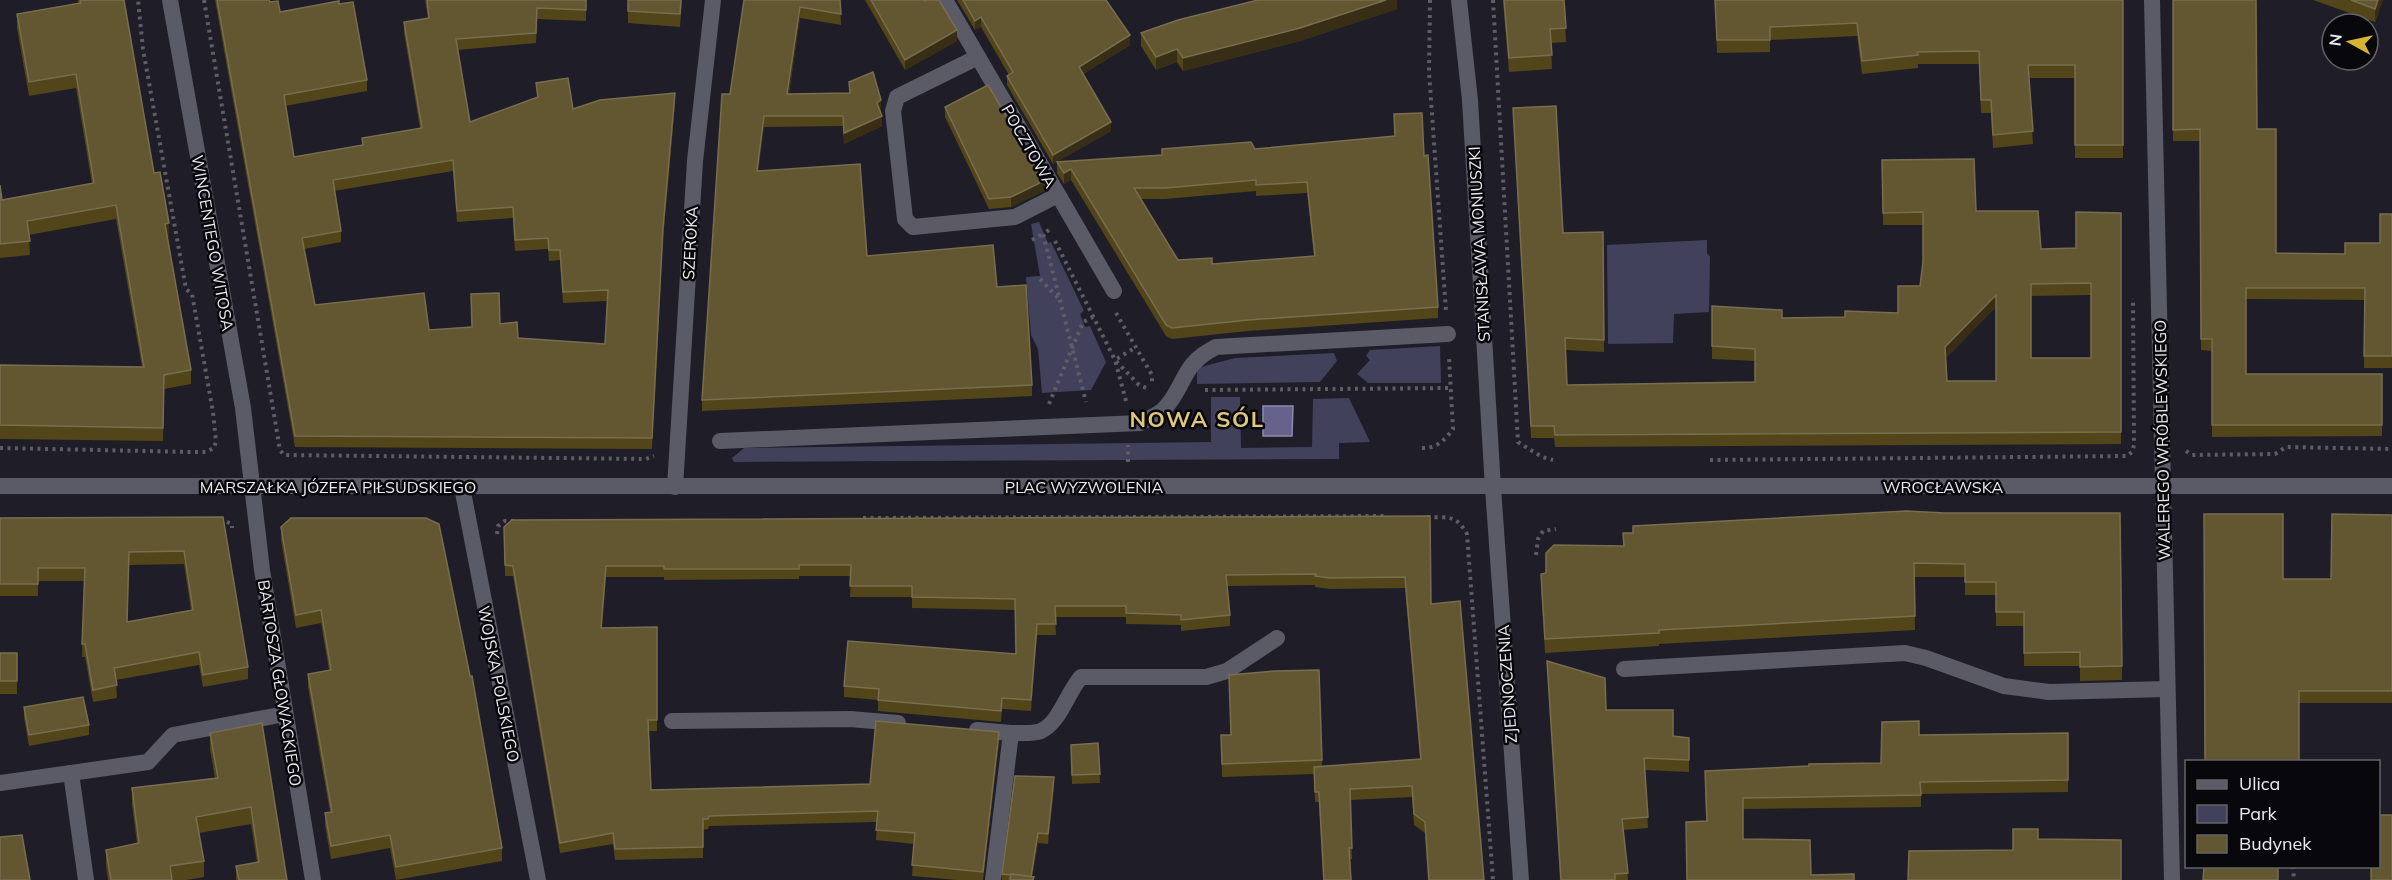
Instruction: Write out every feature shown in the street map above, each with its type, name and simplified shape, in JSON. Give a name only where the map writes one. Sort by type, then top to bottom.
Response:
[{"type":"street","name":"WINCENTEGO WITOSA","points":[[170,0],[243,408],[252,486]]},
{"type":"street","name":"SZEROKA","points":[[675,486],[695,161],[713,0]]},
{"type":"street","name":"POCZTOWA","points":[[945,0],[1114,291]]},
{"type":"street","name":"STANISŁAWA MONIUSZKI","points":[[1459,0],[1470,100],[1493,488]]},
{"type":"street","name":"WALEREGO WRÓBLEWSKIEGO","points":[[2152,0],[2172,880]]},
{"type":"street","points":[[978,57],[897,97],[893,111],[904,219],[913,227],[1015,217],[1058,195]]},
{"type":"street","points":[[720,441],[1140,423],[1164,409],[1188,369],[1200,355],[1216,347],[1448,334]]},
{"type":"street","name":"MARSZAŁKA JÓZEFA PIŁSUDSKIEGO","points":[[0,486],[675,486]]},
{"type":"street","name":"BARTOSZA GŁOWACKIEGO","points":[[252,486],[262,570],[313,880]]},
{"type":"street","name":"PLAC WYZWOLENIA","points":[[675,486],[1493,488]]},
{"type":"street","name":"WROCŁAWSKA","points":[[1493,488],[2392,486]]},
{"type":"street","name":"WOJSKA POLSKIEGO","points":[[462,487],[538,880]]},
{"type":"street","name":"ZJEDNOCZENIA","points":[[1493,488],[1521,880]]},
{"type":"street","points":[[965,729],[1011,733],[1040,731],[1058,716],[1070,690],[1081,676],[1206,676],[1227,671],[1277,638]]},
{"type":"street","points":[[1624,669],[1905,653],[1926,658],[2004,687],[2049,692],[2167,689]]},
{"type":"street","points":[[0,783],[148,762],[172,735],[285,714]]},
{"type":"street","points":[[672,721],[850,719],[919,725]]},
{"type":"street","points":[[993,880],[1011,733]]},
{"type":"street","points":[[70,773],[86,880]]},
{"type":"path","points":[[0,448],[206,452],[214,448],[216,441],[212,406],[192,294],[186,289],[143,49],[138,0]]},
{"type":"path","points":[[204,0],[280,450],[284,455],[646,459],[654,456],[659,447]]},
{"type":"path","points":[[1422,448],[1430,449],[1453,429],[1429,72],[1430,0]]},
{"type":"path","points":[[1493,0],[1518,442],[1542,457],[1556,461]]},
{"type":"path","points":[[1037,206],[1115,360],[1126,400]]},
{"type":"path","points":[[1032,240],[1049,230]]},
{"type":"path","points":[[1042,234],[1086,402]]},
{"type":"path","points":[[1040,279],[1060,300]]},
{"type":"path","points":[[1698,460],[2127,456],[2132,452],[2134,445],[2133,293]]},
{"type":"path","points":[[1048,404],[1083,322],[1093,317]]},
{"type":"path","points":[[1115,360],[1136,347]]},
{"type":"path","points":[[1115,360],[1139,385],[1150,390],[1450,388]]},
{"type":"path","points":[[2184,446],[2192,455],[2275,453],[2286,447],[2392,449]]},
{"type":"path","points":[[853,518],[1391,516]]},
{"type":"path","points":[[1422,516],[1454,518],[1461,523],[1467,534],[1493,880]]},
{"type":"path","points":[[212,519],[223,520],[231,524],[234,531]]},
{"type":"path","points":[[496,542],[498,526],[505,521],[517,521]]},
{"type":"path","points":[[1536,555],[1538,539],[1543,531],[1556,529]]},
{"type":"green space","points":[[1039,222],[1084,311],[1080,314],[1085,327],[1090,326],[1106,362],[1091,390],[1042,393],[1038,349],[1031,335],[1026,277],[1040,276],[1031,224]]},
{"type":"green space","points":[[1707,240],[1707,253],[1710,257],[1709,312],[1674,314],[1673,343],[1608,344],[1607,245]]},
{"type":"green space","points":[[1440,346],[1441,383],[1368,383],[1357,374],[1370,360],[1366,356],[1370,350]]},
{"type":"green space","points":[[1334,353],[1337,361],[1320,382],[1197,384],[1197,368],[1235,358]]},
{"type":"green space","points":[[1211,397],[1240,397],[1241,448],[1312,447],[1313,399],[1349,398],[1370,442],[1339,443],[1339,459],[734,462],[732,458],[744,448],[1211,442]]},
{"type":"shaded area","points":[[1263,406],[1293,406],[1292,436],[1263,436]]},
{"type":"building","points":[[80,0],[124,0],[154,173],[160,172],[169,223],[165,224],[191,370],[164,375],[163,428],[0,425],[0,365],[144,367],[116,205],[27,221],[30,241],[0,244],[0,185],[2,200],[94,183],[76,74],[29,82],[17,14],[81,3]]},
{"type":"building","points":[[217,0],[278,1],[280,12],[339,1],[339,4],[353,2],[367,80],[284,95],[294,157],[363,145],[362,138],[422,128],[404,22],[429,18],[427,0],[586,0],[586,10],[537,8],[536,33],[456,39],[470,122],[538,97],[536,83],[568,78],[573,109],[600,100],[675,93],[663,228],[652,438],[295,436]],"holes":[[[453,160],[457,211],[513,207],[515,240],[548,238],[549,250],[560,250],[563,292],[608,290],[605,344],[518,338],[517,322],[500,324],[499,293],[471,294],[472,327],[429,330],[424,293],[315,305],[302,238],[341,231],[333,180]]]},
{"type":"building","points":[[628,0],[681,0],[680,14],[628,11]]},
{"type":"building","points":[[744,0],[840,0],[841,14],[800,7],[787,94],[850,93],[849,82],[873,72],[881,100],[877,103],[882,116],[844,133],[843,116],[764,116],[757,171],[860,164],[867,256],[993,245],[997,287],[1026,285],[1032,385],[702,400],[722,94],[730,94]]},
{"type":"building","points":[[871,0],[939,0],[957,30],[905,60]]},
{"type":"building","points":[[963,0],[1106,0],[1130,35],[1079,67],[1111,122],[1053,155],[1007,76],[1013,72],[981,17],[975,21]]},
{"type":"building","points":[[1258,0],[1386,0],[1300,28],[1183,58],[1177,49],[1156,57],[1141,33],[1178,20]]},
{"type":"building","points":[[1504,0],[1564,0],[1566,28],[1550,29],[1552,55],[1509,58]]},
{"type":"building","points":[[1715,0],[2123,0],[2123,145],[2075,145],[2075,65],[2028,65],[2033,131],[1993,135],[1991,100],[1981,100],[1979,51],[1917,52],[1918,55],[1862,61],[1857,23],[1770,27],[1770,40],[1717,40]]},
{"type":"building","points":[[2173,0],[2256,0],[2257,129],[2276,129],[2276,253],[2345,254],[2345,243],[2380,243],[2380,214],[2392,214],[2392,356],[2364,356],[2365,288],[2246,288],[2246,374],[2382,374],[2382,425],[2212,425],[2212,339],[2201,339],[2200,129],[2173,130]]},
{"type":"building","points":[[2351,0],[2378,0],[2375,9]]},
{"type":"building","points":[[988,85],[1044,181],[1011,197],[989,199],[945,107]]},
{"type":"building","points":[[1556,106],[1563,233],[1603,232],[1604,340],[1565,338],[1567,385],[1755,382],[1755,349],[1712,346],[1712,306],[1782,310],[1782,318],[1845,317],[1845,311],[1898,313],[1898,286],[1920,286],[1923,262],[1923,212],[1883,213],[1882,160],[1974,159],[1976,211],[2038,211],[2041,249],[2076,248],[2076,212],[2121,213],[2121,432],[1555,435],[1554,426],[1531,426],[1513,108]],"holes":[[[2091,283],[2091,358],[2031,358],[2031,284]],[[1996,295],[1996,381],[1947,381],[1945,347]]]},
{"type":"building","points":[[1422,113],[1424,156],[1428,155],[1438,307],[1248,320],[1172,328],[1166,325],[1071,169],[1064,173],[1057,162],[1162,155],[1162,149],[1251,142],[1255,149],[1395,136],[1394,114]],"holes":[[[1256,180],[1256,185],[1307,182],[1315,256],[1212,264],[1212,258],[1178,260],[1134,188],[1165,188]]]},
{"type":"building","points":[[1906,511],[2120,513],[2122,666],[2080,667],[2080,652],[2024,653],[2024,612],[1996,612],[1996,582],[1965,582],[1965,564],[1914,563],[1915,616],[1659,630],[1659,633],[1545,639],[1541,574],[1546,573],[1546,553],[1554,545],[1624,546],[1623,533],[1633,533],[1633,526]]},
{"type":"building","points":[[2204,514],[2283,514],[2283,579],[2331,579],[2332,514],[2392,515],[2392,691],[2299,691],[2299,760],[2205,760]]},
{"type":"building","points":[[1430,516],[1431,604],[1460,601],[1484,880],[1429,880],[1425,822],[1414,814],[1412,786],[1350,789],[1351,880],[1324,880],[1319,792],[1315,792],[1314,767],[1421,759],[1405,577],[1330,578],[1315,576],[1316,574],[1226,575],[1230,615],[1181,620],[1181,615],[1126,613],[1126,606],[1055,606],[1056,624],[1037,624],[1031,700],[1002,698],[1001,711],[878,700],[879,689],[844,686],[848,641],[1016,654],[1015,599],[912,597],[912,586],[850,586],[851,565],[799,565],[799,569],[664,569],[664,566],[606,566],[601,628],[657,627],[657,720],[648,720],[651,790],[870,784],[876,721],[999,732],[983,872],[912,865],[915,833],[876,830],[878,811],[709,816],[708,819],[703,819],[703,847],[615,849],[613,833],[560,843],[513,566],[505,565],[504,527],[512,520]]},
{"type":"building","points":[[223,517],[248,667],[203,675],[199,652],[114,668],[117,685],[93,690],[85,644],[82,644],[85,568],[38,568],[38,584],[0,584],[0,518]],"holes":[[[184,551],[193,610],[127,622],[129,552]]]},
{"type":"building","points":[[291,518],[426,518],[439,524],[470,676],[472,676],[502,848],[396,867],[390,835],[331,846],[325,813],[332,812],[308,674],[331,670],[321,610],[296,615],[281,527]]},
{"type":"building","points":[[0,653],[17,653],[17,681],[0,681]]},
{"type":"building","points":[[1547,661],[1605,678],[1606,710],[1673,710],[1673,736],[1689,738],[1689,760],[1644,758],[1648,817],[1622,819],[1628,873],[1615,874],[1615,880],[1561,880]]},
{"type":"building","points":[[1319,670],[1322,760],[1222,764],[1221,735],[1231,735],[1229,675]]},
{"type":"building","points":[[83,697],[89,725],[29,735],[24,707]]},
{"type":"building","points":[[1919,721],[1919,735],[2068,733],[2068,780],[1920,782],[1921,795],[1743,798],[1743,839],[1810,840],[1811,875],[1854,874],[1854,880],[1687,880],[1686,822],[1707,821],[1705,771],[1809,766],[1809,764],[1881,763],[1882,722]]},
{"type":"building","points":[[262,723],[287,880],[239,880],[236,866],[259,862],[251,807],[196,817],[204,861],[170,866],[172,880],[111,880],[106,850],[139,843],[132,788],[218,778],[210,733]]},
{"type":"building","points":[[1098,743],[1100,774],[1072,775],[1071,745]]},
{"type":"building","points":[[1015,776],[1054,777],[1048,834],[1038,833],[1031,877],[1002,874]]},
{"type":"building","points":[[2380,815],[2392,815],[2392,880],[2371,880],[2371,868],[2380,868]]},
{"type":"building","points":[[2013,829],[2038,829],[2038,839],[2121,840],[2121,880],[1908,880],[1909,851],[2013,850]]},
{"type":"building","points":[[22,835],[30,880],[0,880],[0,837]]},
{"type":"building","points":[[2204,868],[2278,868],[2278,880],[2203,880]]},
{"type":"building","points":[[1011,874],[1034,877],[1033,880],[1010,880]]},
{"type":"district","name":"NOWA SÓL","points":[[1197,419]]}]
